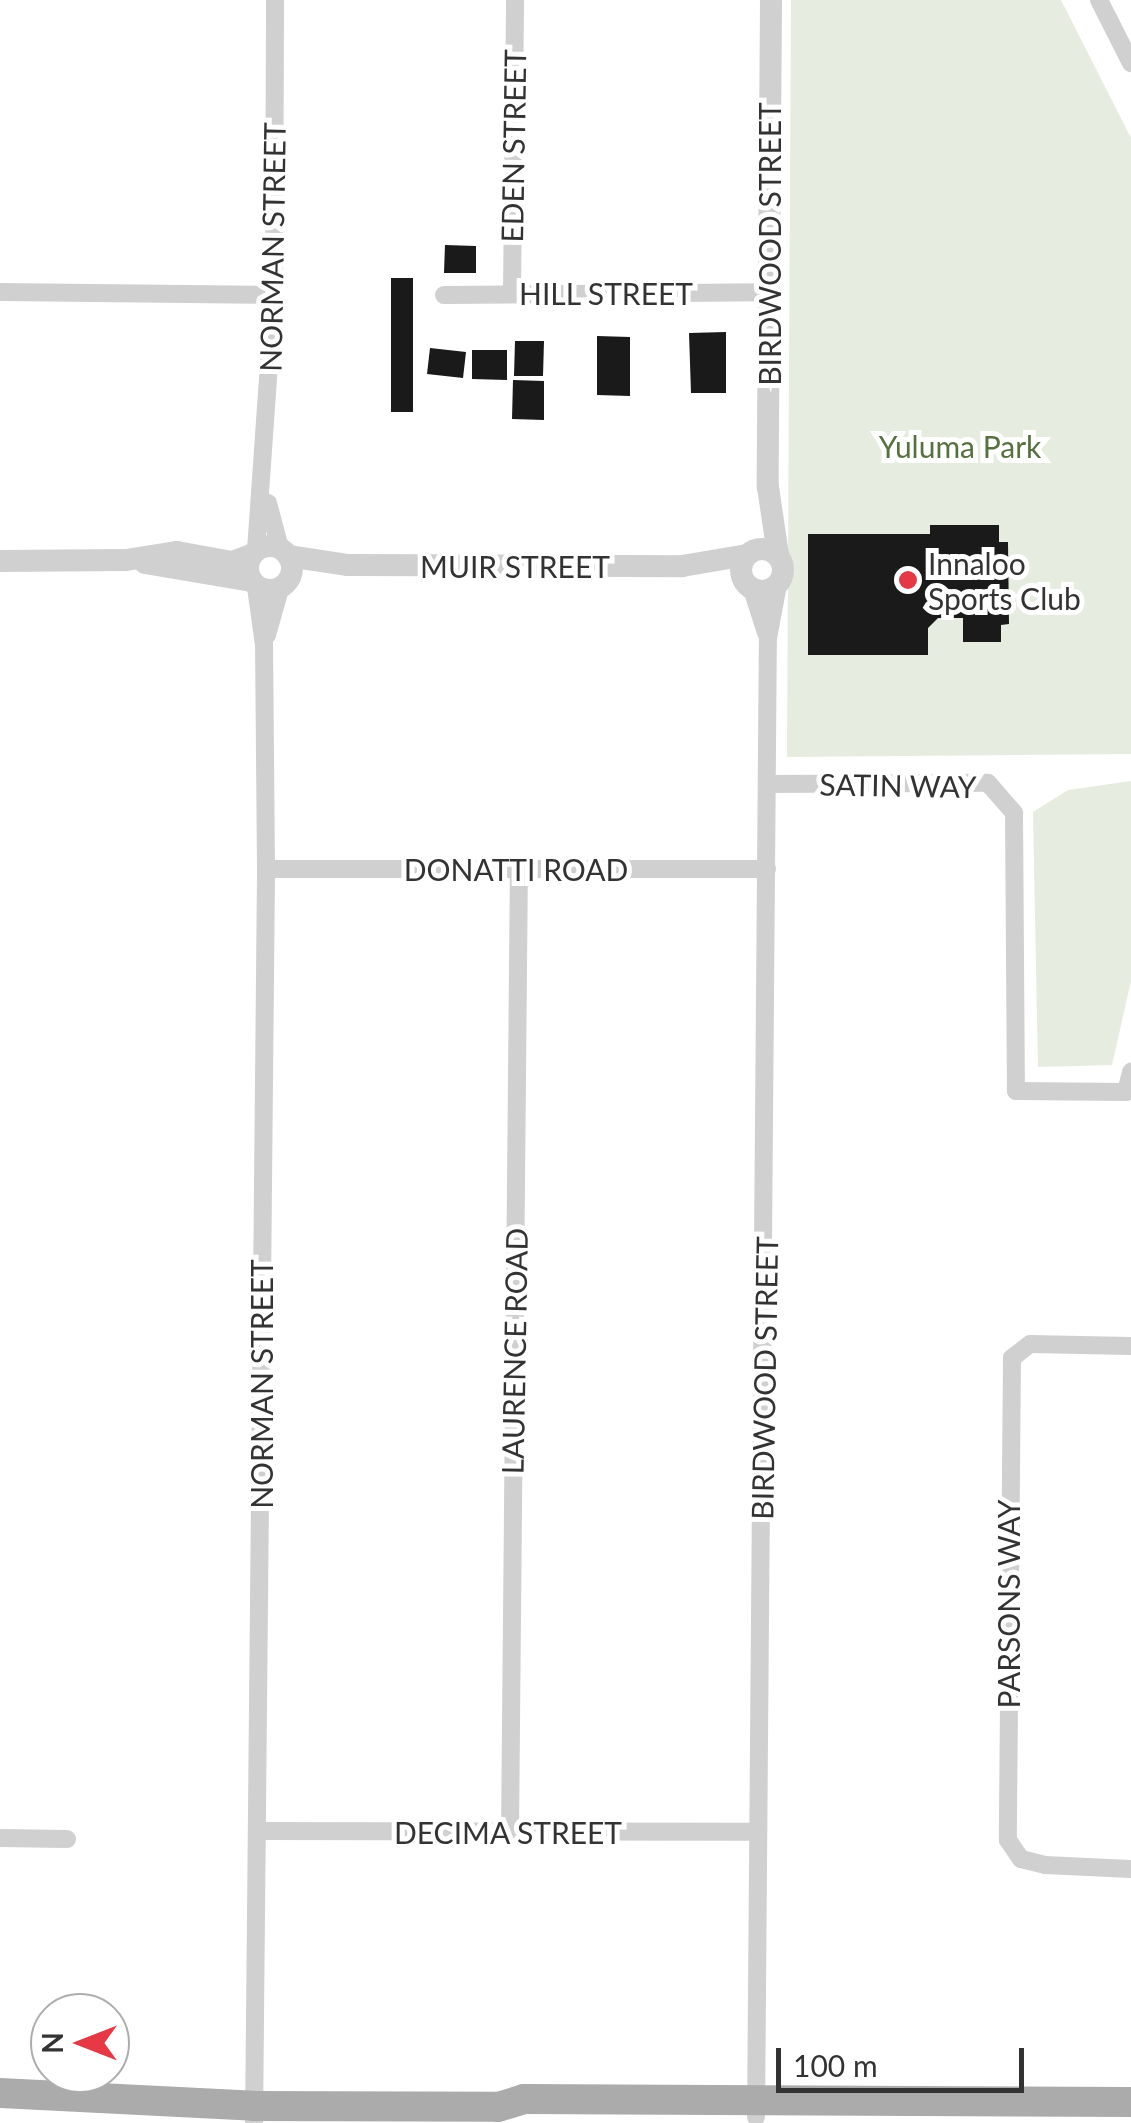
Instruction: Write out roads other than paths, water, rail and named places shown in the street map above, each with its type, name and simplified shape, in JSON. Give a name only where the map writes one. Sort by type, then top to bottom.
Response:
[{"type":"main road","points":[[0,2093],[109,2094],[138,2104],[254,2114],[498,2115],[524,2099],[1131,2120]]},
{"type":"main road","points":[[756,2110],[1131,2102]]},
{"type":"main road","points":[[0,2111],[108,2115],[138,2104]]},
{"type":"street","name":"NORMAN STREET","points":[[254,553],[265,493],[274,295],[275,0]]},
{"type":"street","name":"EDEN STREET","points":[[512,293],[514,0]]},
{"type":"street","name":"BIRDWOOD STREET","points":[[756,2110],[768,638],[784,570],[778,555],[768,488],[771,0]]},
{"type":"street","points":[[1103,1],[1131,63]]},
{"type":"street","points":[[0,292],[274,295]]},
{"type":"street","name":"HILL STREET","points":[[444,295],[768,292]]},
{"type":"street","name":"BIRDWOOD STREET","points":[[768,488],[749,553],[748,585],[768,638]]},
{"type":"street","name":"NORMAN STREET","points":[[265,493],[284,552]]},
{"type":"street","name":"MUIR STREET","points":[[0,560],[126,560],[177,552],[232,562],[254,553],[284,552],[348,565],[682,566],[749,553],[778,555]]},
{"type":"street","points":[[269,584],[284,552]]},
{"type":"street","points":[[254,553],[269,584]]},
{"type":"street","name":"MUIR STREET","points":[[126,560],[269,584],[348,565]]},
{"type":"street","name":"MUIR STREET","points":[[682,566],[748,585]]},
{"type":"street","name":"NORMAN STREET","points":[[254,2114],[260,1831],[264,645],[269,584]]},
{"type":"street","points":[[748,585],[778,585]]},
{"type":"street","name":"SATIN WAY","points":[[769,784],[988,783],[1014,812],[1016,1092],[1126,1092],[1131,1072]]},
{"type":"street","name":"DONATTI ROAD","points":[[266,869],[767,869]]},
{"type":"street","name":"LAURENCE ROAD","points":[[510,1832],[519,869]]},
{"type":"street","name":"PARSONS WAY","points":[[1131,1346],[1030,1344],[1012,1358],[1008,1840],[1021,1859],[1044,1865],[1131,1869]]},
{"type":"street","name":"DECIMA STREET","points":[[260,1831],[757,1832]]},
{"type":"street","points":[[0,1838],[67,1839]]},
{"type":"place","name":"Innaloo Sports Club","points":[[908,580]]},
{"type":"park label","name":"Yuluma Park","points":[[960,446]]}]
